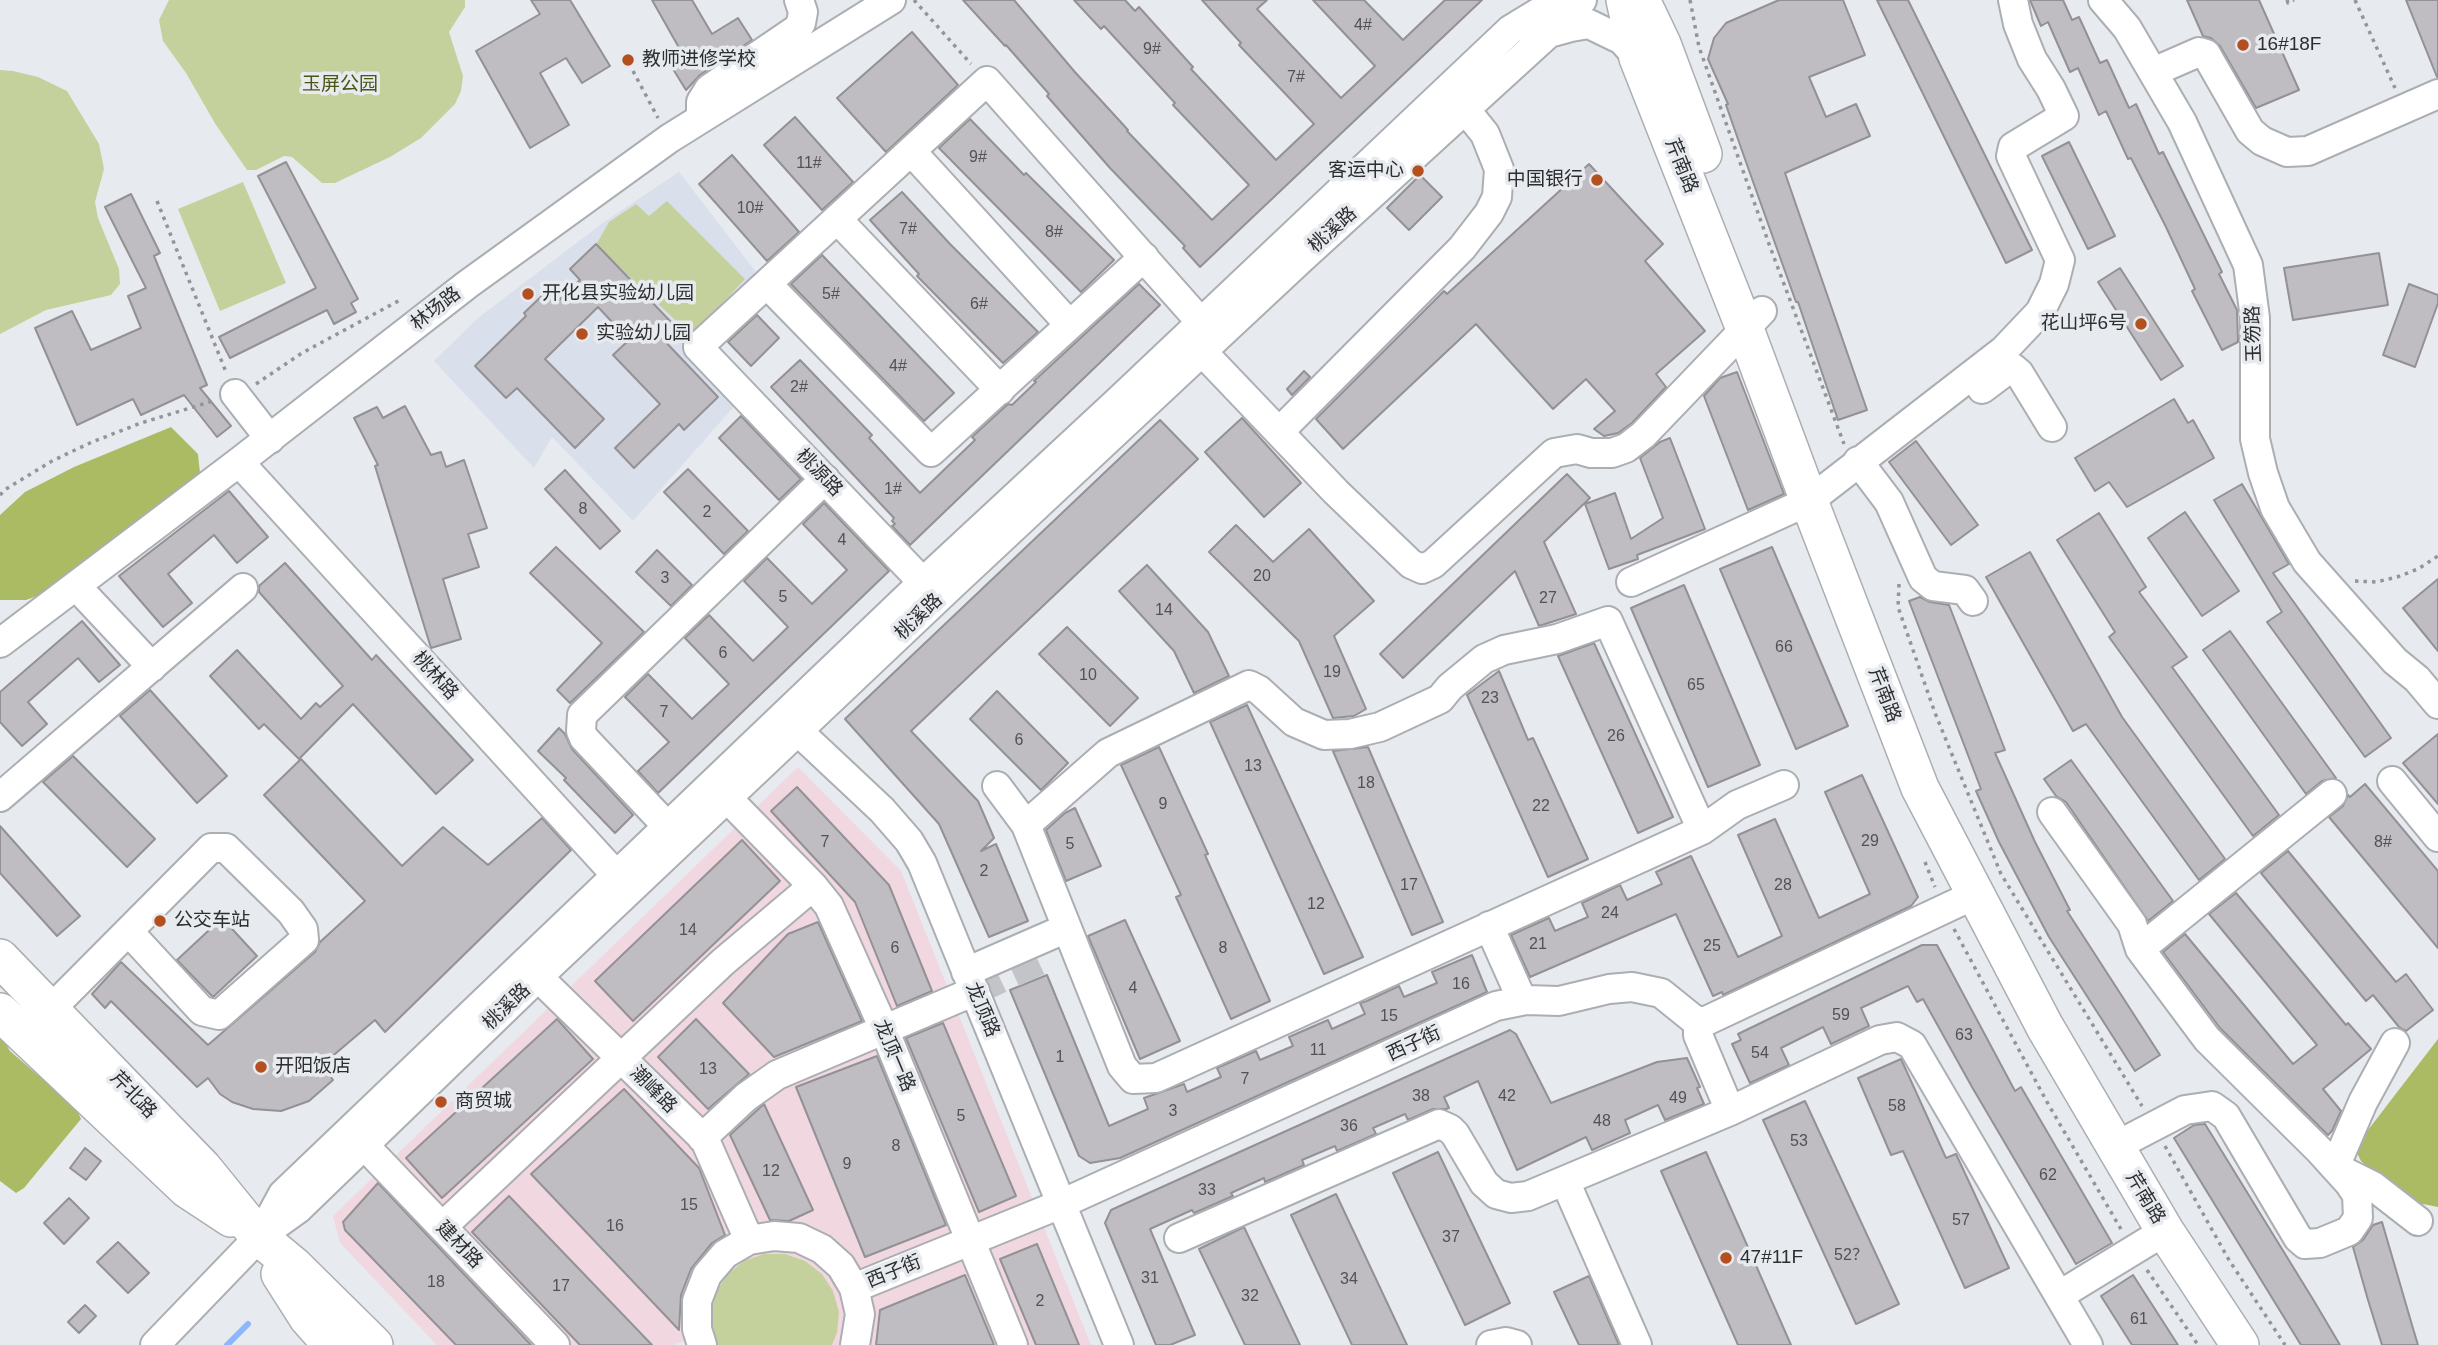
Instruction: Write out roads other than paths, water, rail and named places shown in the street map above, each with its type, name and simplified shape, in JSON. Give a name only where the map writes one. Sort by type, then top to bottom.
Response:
[{"type":"main road","name":"芹南路","points":[[1625,0],[1650,51],[1754,320],[1844,472],[1920,788],[2045,1027],[2165,1231],[2240,1345]]},
{"type":"main road","points":[[1641,0],[1650,51]]},
{"type":"main road","name":"芹北路","points":[[0,958],[25,1019],[204,1168],[259,1237],[308,1318],[332,1345]]},
{"type":"main road","name":"芹北路","points":[[259,1237],[294,1266],[374,1345]]},
{"type":"street","points":[[701,117],[701,103],[709,89],[797,29],[803,12],[799,0]]},
{"type":"street","name":"林场路","points":[[0,643],[12,623],[77,587],[468,284],[670,138],[891,0]]},
{"type":"street","name":"桃溪路","points":[[623,883],[667,826],[790,724],[1202,337],[1510,30],[1530,0]]},
{"type":"street","name":"桃溪路","points":[[1510,30],[1559,0]]},
{"type":"street","name":"桃溪路","points":[[1202,337],[1465,110],[1582,0]]},
{"type":"street","points":[[1549,33],[1589,24],[1650,51],[1661,0]]},
{"type":"street","points":[[1844,472],[2004,350],[2040,312],[2054,284],[2060,260],[2011,156],[2013,147],[2064,116],[2032,59],[2018,24],[2013,0]]},
{"type":"street","name":"玉笏路","points":[[2103,0],[2127,28],[2182,122],[2248,265],[2255,318],[2255,439],[2275,508],[2307,562],[2395,661],[2417,679],[2438,704]]},
{"type":"street","points":[[2152,72],[2200,51],[2206,54],[2250,131],[2262,141],[2287,152],[2308,151],[2438,94]]},
{"type":"street","points":[[1144,257],[931,452],[767,284],[987,81],[1144,257],[1202,337],[1279,432],[1336,492],[1411,564],[1422,569],[1433,564],[1554,453],[1577,449],[1591,453],[1612,453],[1626,448],[1643,435],[1754,320]]},
{"type":"street","points":[[1279,432],[1462,248],[1489,213],[1497,197],[1499,169],[1485,134],[1465,110]]},
{"type":"street","points":[[911,151],[1069,324]]},
{"type":"street","points":[[837,219],[1000,390]]},
{"type":"street","name":"桃源路","points":[[767,284],[698,347],[931,591]]},
{"type":"street","points":[[1631,582],[1928,428],[2013,368],[2019,373],[2052,427]]},
{"type":"street","points":[[235,394],[270,439]]},
{"type":"street","name":"桃林路","points":[[240,462],[623,883]]},
{"type":"street","points":[[1844,472],[1889,502],[1923,578],[1933,586],[1965,590],[1973,601]]},
{"type":"street","points":[[667,826],[584,738],[581,731],[582,715],[825,479]]},
{"type":"street","points":[[77,587],[152,667]]},
{"type":"street","points":[[0,797],[243,589]]},
{"type":"street","points":[[1026,825],[1108,753],[1249,685],[1259,690],[1271,704],[1294,722],[1324,735],[1350,734],[1380,727],[1440,699],[1450,687],[1484,659],[1557,639],[1608,621],[1702,830]]},
{"type":"street","name":"桃溪路","points":[[259,1237],[283,1194],[530,971],[623,883],[727,798],[790,724]]},
{"type":"street","name":"龙顶路","points":[[790,724],[882,810],[909,841],[922,863],[1119,1345]]},
{"type":"street","points":[[2392,781],[2438,837]]},
{"type":"street","points":[[997,786],[1026,825],[1122,1066],[1133,1079],[1156,1078],[1702,830],[1737,805],[1784,785]]},
{"type":"street","points":[[2140,949],[2332,794]]},
{"type":"street","name":"龙顶一路","points":[[727,798],[813,886],[829,906],[884,1029],[1013,1345]]},
{"type":"street","points":[[2052,812],[2132,924],[2140,949],[2207,1039],[2335,1167],[2357,1195],[2358,1219],[2349,1231],[2320,1243],[2305,1244],[2298,1238],[2226,1116],[2212,1106],[2185,1110],[2114,1147]]},
{"type":"street","points":[[25,1019],[129,932],[211,848],[226,848],[291,912],[303,929],[304,940],[219,1016],[202,1011],[129,932]]},
{"type":"street","points":[[442,1227],[723,962],[813,886]]},
{"type":"street","points":[[1730,1111],[1698,1035],[1698,1021],[1718,1016],[1974,895]]},
{"type":"street","points":[[1489,926],[1522,1000]]},
{"type":"street","points":[[702,1138],[746,1097],[777,1075],[884,1029],[1067,928]]},
{"type":"street","name":"桃溪路","points":[[155,1345],[259,1237],[298,1209],[530,971]]},
{"type":"street","name":"潮峰路","points":[[530,971],[702,1138],[749,1240]]},
{"type":"street","name":"西子街","points":[[854,1288],[1061,1204],[1496,1006],[1522,1000],[1559,1002],[1623,987],[1644,988],[1661,993],[1698,1021]]},
{"type":"street","points":[[1179,1238],[1439,1125],[1455,1134],[1483,1183],[1496,1194],[1511,1198],[1528,1196],[1730,1111],[1880,1040],[1897,1037],[1912,1045],[2088,1345]]},
{"type":"street","points":[[2335,1167],[2363,1102],[2395,1043]]},
{"type":"street","name":"建材路","points":[[363,1144],[555,1345]]},
{"type":"street","points":[[2335,1167],[2373,1186],[2418,1221]]},
{"type":"street","points":[[1565,1181],[1637,1345]]},
{"type":"street","points":[[2060,1295],[2165,1231]]},
{"type":"street","points":[[702,1345],[696,1329],[697,1301],[707,1275],[725,1254],[749,1240],[774,1236],[799,1238],[822,1249],[841,1266],[854,1288],[860,1314],[855,1345]]},
{"type":"street","points":[[1491,1345],[1507,1342],[1517,1345]]},
{"type":"waterway","points":[[227,1345],[248,1324]]},
{"type":"tunnel","points":[[975,991],[1048,957]]},
{"type":"place","name":"16#18F","points":[[2243,45]]},
{"type":"place","name":"教师进修学校","points":[[628,60]]},
{"type":"place","name":"客运中心","points":[[1418,171]]},
{"type":"place","name":"中国银行","points":[[1597,180]]},
{"type":"place","name":"开化县实验幼儿园","points":[[528,294]]},
{"type":"place","name":"花山坪6号","points":[[2141,324]]},
{"type":"place","name":"实验幼儿园","points":[[582,334]]},
{"type":"place","name":"公交车站","points":[[160,921]]},
{"type":"place","name":"开阳饭店","points":[[261,1067]]},
{"type":"place","name":"商贸城","points":[[441,1102]]},
{"type":"place","name":"47#11F","points":[[1726,1258]]},
{"type":"park label","name":"玉屏公园","points":[[340,85]]}]
